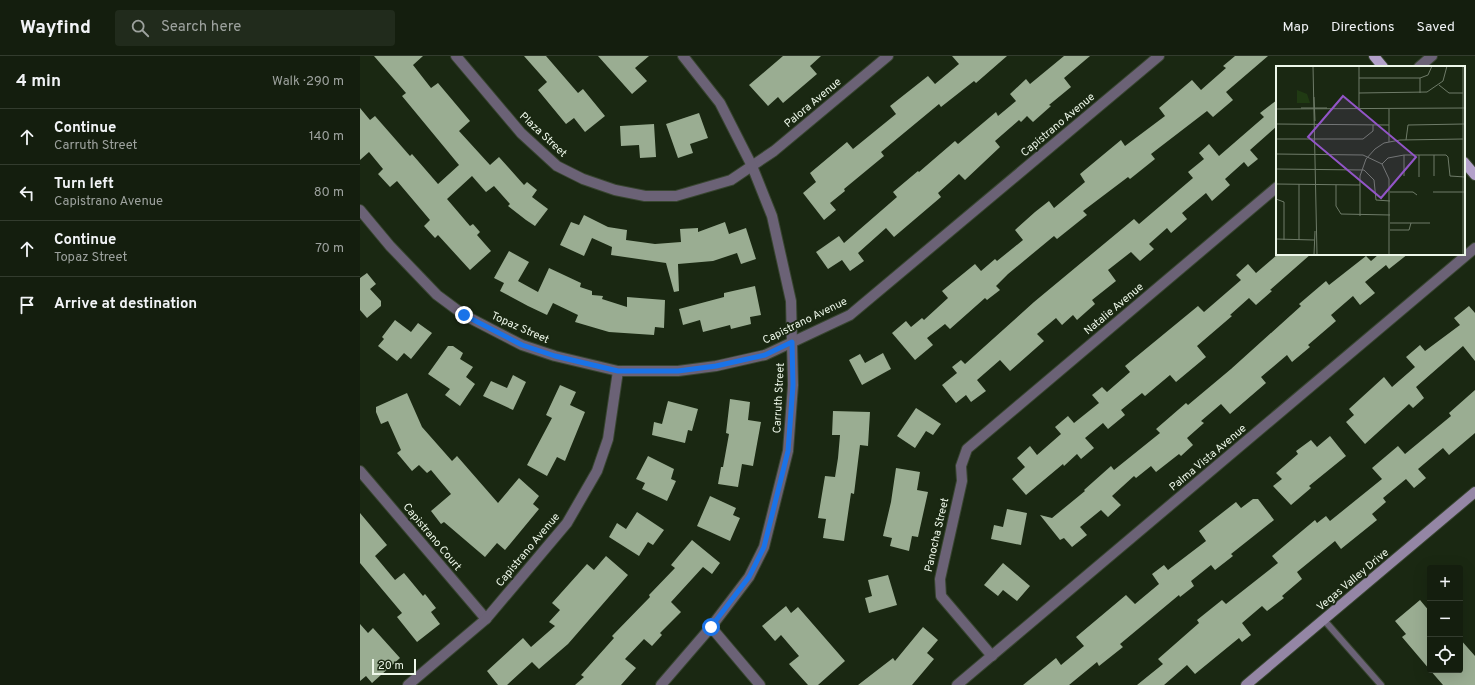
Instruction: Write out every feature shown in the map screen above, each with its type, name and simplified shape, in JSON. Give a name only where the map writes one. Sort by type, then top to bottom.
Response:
[{"type":"main road","points":[[1374,56],[1383,66]]},
{"type":"main road","points":[[1465,163],[1475,175]]},
{"type":"street","name":"Plaza Street","points":[[456,56],[521,134],[557,166],[583,179],[622,192],[645,196],[676,196],[731,180],[752,166]]},
{"type":"street","name":"Carruth Street","points":[[683,56],[720,103],[752,166],[772,216],[791,301],[793,385],[788,451],[764,547],[749,577],[711,627]]},
{"type":"street","name":"Palora Avenue","points":[[752,166],[774,151],[888,56]]},
{"type":"street","name":"Capistrano Avenue","points":[[408,685],[486,619],[568,523],[597,471],[608,439],[618,371],[678,371],[716,366],[765,355],[850,315],[1159,56]]},
{"type":"street","points":[[1420,66],[1432,56]]},
{"type":"street","name":"Natalie Avenue","points":[[967,450],[1276,188]]},
{"type":"street","name":"Topaz Street","points":[[360,210],[390,246],[437,295],[464,315],[522,345],[555,356],[618,371]]},
{"type":"street","name":"Palma Vista Avenue","points":[[957,685],[1475,248]]},
{"type":"street","name":"Panocha Street","points":[[967,450],[961,466],[962,481],[940,579],[941,596],[992,656]]},
{"type":"street","name":"Capistrano Court","points":[[360,471],[486,619]]},
{"type":"street","name":"Vegas Valley Drive","points":[[1246,685],[1475,492]]},
{"type":"street","points":[[661,685],[711,627],[760,685]]},
{"type":"lane","points":[[1324,620],[1381,685]]},
{"type":"building","points":[[374,56],[423,56],[413,65],[431,88],[438,83],[470,121],[459,131],[490,165],[499,157],[524,185],[527,182],[537,190],[532,197],[548,209],[535,226],[508,206],[510,204],[494,186],[486,192],[472,176],[447,199],[470,226],[473,224],[480,232],[477,235],[491,251],[470,270],[438,235],[435,238],[424,226],[430,220],[397,181],[390,187],[378,174],[383,169],[369,152],[360,160],[360,108],[370,120],[375,116],[410,156],[412,154],[438,184],[459,165],[402,96],[406,93]]},
{"type":"building","points":[[524,56],[546,56],[578,93],[583,89],[605,116],[585,132],[574,118],[566,124],[538,90],[547,82]]},
{"type":"building","points":[[598,56],[649,56],[635,68],[647,81],[632,94]]},
{"type":"building","points":[[783,56],[821,56],[810,66],[817,74],[783,103],[778,97],[768,106],[749,85]]},
{"type":"building","points":[[952,56],[1007,56],[976,83],[974,81],[941,107],[939,104],[881,152],[884,156],[844,189],[845,191],[830,203],[836,210],[824,220],[803,193],[816,182],[810,173],[847,142],[853,149],[896,114],[890,106],[928,76],[935,84],[959,64]]},
{"type":"building","points":[[1064,56],[1090,56],[1064,78],[1071,87],[1049,105],[1051,106],[1033,122],[1027,116],[1021,122],[1019,120],[995,141],[1000,147],[965,180],[959,174],[938,193],[941,197],[894,237],[886,228],[858,253],[864,261],[850,271],[842,260],[828,269],[816,252],[839,236],[844,243],[897,197],[893,192],[955,141],[958,144],[996,112],[998,116],[1016,101],[1010,94],[1026,79],[1030,84]]},
{"type":"building","points":[[1235,56],[1268,56],[1226,92],[1233,100],[1213,117],[1207,111],[1151,154],[1155,159],[1130,179],[1128,177],[1083,211],[1087,215],[1057,239],[1054,236],[1008,274],[996,286],[1000,290],[987,300],[985,298],[950,329],[945,324],[927,338],[933,345],[915,360],[892,333],[906,321],[911,327],[922,318],[924,320],[948,298],[942,291],[975,264],[981,271],[995,259],[997,261],[1023,240],[1015,230],[1035,212],[1049,201],[1054,208],[1085,182],[1080,174],[1121,140],[1125,146],[1165,116],[1159,108],[1192,80],[1201,90],[1226,68],[1223,66]]},
{"type":"building","points":[[1276,101],[1276,127],[1250,150],[1258,159],[1248,167],[1244,162],[1225,179],[1230,185],[1212,201],[1206,193],[1182,213],[1187,219],[1171,233],[1167,228],[1149,244],[1154,249],[1140,261],[1131,252],[1108,270],[1116,281],[1092,300],[1095,304],[1077,320],[1073,315],[1062,325],[1056,318],[1037,334],[1044,341],[1010,371],[1000,360],[977,380],[986,391],[971,402],[966,395],[956,403],[942,385],[957,373],[952,367],[961,360],[965,364],[1034,302],[1134,219],[1139,224],[1193,178],[1188,172],[1204,159],[1199,153],[1209,144],[1219,156],[1264,117],[1260,113]]},
{"type":"building","points":[[699,113],[708,138],[690,144],[693,153],[678,158],[666,124]]},
{"type":"building","points":[[654,124],[656,157],[640,158],[639,145],[621,146],[620,126]]},
{"type":"building","points":[[584,215],[608,227],[627,230],[626,240],[655,244],[681,242],[680,229],[698,228],[698,232],[725,222],[729,234],[746,228],[756,259],[741,264],[737,253],[713,261],[678,264],[679,291],[674,292],[666,263],[611,255],[612,247],[592,238],[584,256],[560,245],[571,222],[579,225]]},
{"type":"building","points":[[509,251],[529,262],[518,281],[538,292],[549,268],[581,283],[580,287],[592,291],[592,295],[603,296],[602,299],[627,307],[627,297],[665,300],[664,328],[655,327],[654,335],[609,332],[575,322],[578,315],[553,303],[547,315],[528,306],[500,291],[504,283],[494,278]]},
{"type":"building","points":[[1277,255],[1310,255],[1270,290],[1272,291],[1256,305],[1249,298],[1230,315],[1232,316],[1197,346],[1206,357],[1176,382],[1170,375],[1145,396],[1142,393],[1121,410],[1125,415],[1108,429],[1103,423],[1085,438],[1094,448],[1081,459],[1077,454],[1064,466],[1063,464],[1026,495],[1012,479],[1025,467],[1017,458],[1030,446],[1037,455],[1061,434],[1055,427],[1068,416],[1074,423],[1099,403],[1092,395],[1102,387],[1107,392],[1130,372],[1125,366],[1198,306],[1204,312],[1241,280],[1236,275],[1248,264],[1256,273]]},
{"type":"building","points":[[1378,255],[1407,255],[1389,269],[1386,265],[1365,282],[1375,293],[1360,305],[1353,296],[1331,315],[1336,321],[1308,345],[1310,347],[1292,362],[1287,355],[1261,377],[1266,383],[1230,414],[1221,404],[1201,421],[1204,423],[1187,438],[1193,445],[1181,456],[1179,454],[1156,472],[1151,466],[1136,478],[1134,476],[1112,496],[1121,505],[1108,517],[1101,510],[1080,527],[1087,535],[1072,547],[1064,538],[1060,540],[1040,515],[1052,518],[1085,491],[1084,490],[1111,466],[1114,470],[1160,433],[1156,429],[1186,403],[1188,405],[1231,369],[1301,306],[1299,304],[1326,281],[1329,285],[1366,256],[1371,261]]},
{"type":"building","points":[[367,273],[376,284],[370,289],[381,301],[381,306],[367,318],[360,310],[360,278]]},
{"type":"building","points":[[755,286],[761,315],[750,317],[751,324],[731,329],[730,325],[703,332],[700,320],[683,325],[679,309],[724,297],[724,293]]},
{"type":"building","points":[[1469,306],[1475,313],[1475,361],[1463,346],[1416,387],[1424,398],[1413,408],[1409,404],[1365,444],[1346,422],[1354,415],[1349,409],[1384,377],[1392,387],[1415,367],[1406,357],[1420,345],[1425,351],[1460,325],[1454,318]]},
{"type":"building","points":[[395,320],[411,332],[418,323],[432,333],[411,359],[404,353],[397,361],[378,346],[384,339],[382,337]]},
{"type":"building","points":[[448,346],[453,346],[463,353],[460,359],[473,367],[466,377],[475,384],[460,406],[445,395],[450,389],[428,374]]},
{"type":"building","points":[[883,353],[891,369],[862,385],[849,360],[860,354],[865,363]]},
{"type":"building","points":[[513,375],[526,382],[513,410],[483,396],[491,381],[507,388]]},
{"type":"building","points":[[560,385],[576,392],[570,405],[585,412],[565,461],[557,457],[547,476],[527,465],[552,418],[546,415]]},
{"type":"building","points":[[1475,390],[1475,433],[1449,455],[1443,448],[1418,469],[1426,478],[1414,488],[1406,479],[1383,498],[1386,502],[1372,514],[1377,520],[1341,549],[1335,541],[1297,572],[1302,579],[1282,596],[1284,598],[1267,611],[1262,606],[1242,623],[1251,635],[1242,642],[1239,638],[1195,674],[1187,665],[1164,685],[1137,685],[1163,664],[1158,659],[1199,623],[1197,620],[1222,600],[1226,604],[1278,563],[1272,556],[1315,520],[1317,523],[1326,516],[1330,521],[1382,479],[1372,468],[1398,446],[1405,454],[1451,416],[1449,413]]},
{"type":"building","points":[[407,393],[422,427],[452,461],[457,456],[498,503],[519,478],[539,496],[533,504],[539,509],[505,550],[497,543],[485,557],[444,522],[441,524],[431,511],[451,494],[431,470],[427,473],[419,465],[412,471],[397,453],[401,450],[388,421],[381,424],[376,412],[376,407]]},
{"type":"building","points":[[730,399],[750,402],[748,420],[761,422],[753,466],[742,464],[738,487],[718,484],[721,467],[723,467],[729,434],[726,433]]},
{"type":"building","points":[[668,401],[698,409],[692,431],[688,430],[685,443],[652,435],[654,422],[662,424]]},
{"type":"building","points":[[916,408],[941,424],[933,435],[926,431],[915,448],[897,436]]},
{"type":"building","points":[[833,411],[870,412],[868,446],[860,445],[854,494],[851,493],[844,541],[823,538],[826,519],[818,518],[825,476],[835,477],[838,458],[840,435],[832,435]]},
{"type":"building","points":[[1330,436],[1346,456],[1309,486],[1311,488],[1291,505],[1273,486],[1282,479],[1276,473],[1298,454],[1296,451],[1311,440],[1317,447]]},
{"type":"building","points":[[648,456],[674,469],[671,479],[676,481],[667,501],[642,489],[645,483],[636,479]]},
{"type":"building","points":[[896,468],[920,472],[917,490],[928,492],[918,537],[912,536],[909,551],[890,546],[892,538],[883,536],[891,502]]},
{"type":"building","points":[[710,496],[736,508],[733,515],[740,518],[730,541],[697,526]]},
{"type":"building","points":[[1253,499],[1258,499],[1274,520],[1231,554],[1233,556],[1215,570],[1211,565],[1191,581],[1194,586],[1180,597],[1179,595],[1120,644],[1123,647],[1099,666],[1097,662],[1069,685],[1023,685],[1056,658],[1061,665],[1084,646],[1076,637],[1126,595],[1135,604],[1159,584],[1152,574],[1164,565],[1168,570],[1206,541],[1199,531],[1236,502],[1241,508]]},
{"type":"building","points":[[1007,509],[1027,513],[1021,545],[991,539],[994,525],[1003,527]]},
{"type":"building","points":[[637,512],[664,530],[653,545],[648,542],[639,556],[609,537],[617,523],[626,529]]},
{"type":"building","points":[[360,513],[387,545],[375,556],[395,580],[404,573],[423,596],[425,594],[436,608],[431,612],[440,624],[417,642],[397,617],[402,613],[360,563]]},
{"type":"building","points":[[692,540],[720,563],[712,574],[703,567],[671,602],[681,612],[660,633],[662,635],[652,646],[644,639],[625,659],[636,668],[621,685],[575,685],[584,677],[581,675],[614,638],[612,636],[650,597],[649,595],[675,568],[671,565]]},
{"type":"building","points":[[606,556],[628,575],[568,644],[539,669],[532,662],[507,685],[498,685],[487,671],[523,638],[531,647],[555,626],[549,622],[560,610],[552,603],[587,564],[594,570]]},
{"type":"building","points":[[1003,563],[1030,586],[1017,601],[1003,590],[998,596],[984,585]]},
{"type":"building","points":[[888,575],[897,605],[869,613],[865,598],[872,596],[868,580]]},
{"type":"building","points":[[1420,600],[1427,608],[1427,666],[1402,637],[1406,634],[1395,621]]},
{"type":"building","points":[[786,606],[791,613],[798,607],[845,661],[818,685],[808,685],[789,664],[799,656],[781,635],[775,641],[762,626]]},
{"type":"building","points":[[360,624],[368,633],[373,628],[400,658],[372,683],[366,676],[360,681]]},
{"type":"building","points":[[923,627],[938,640],[927,653],[934,659],[912,685],[858,685],[893,658],[895,661]]},
{"type":"building","points":[[1463,642],[1475,656],[1475,685],[1443,685],[1433,673],[1463,673]]},
{"type":"route","points":[[464,315],[522,345],[555,356],[618,371],[678,371],[716,366],[765,355],[792,342],[793,385],[788,451],[764,547],[749,577],[711,627]]}]
